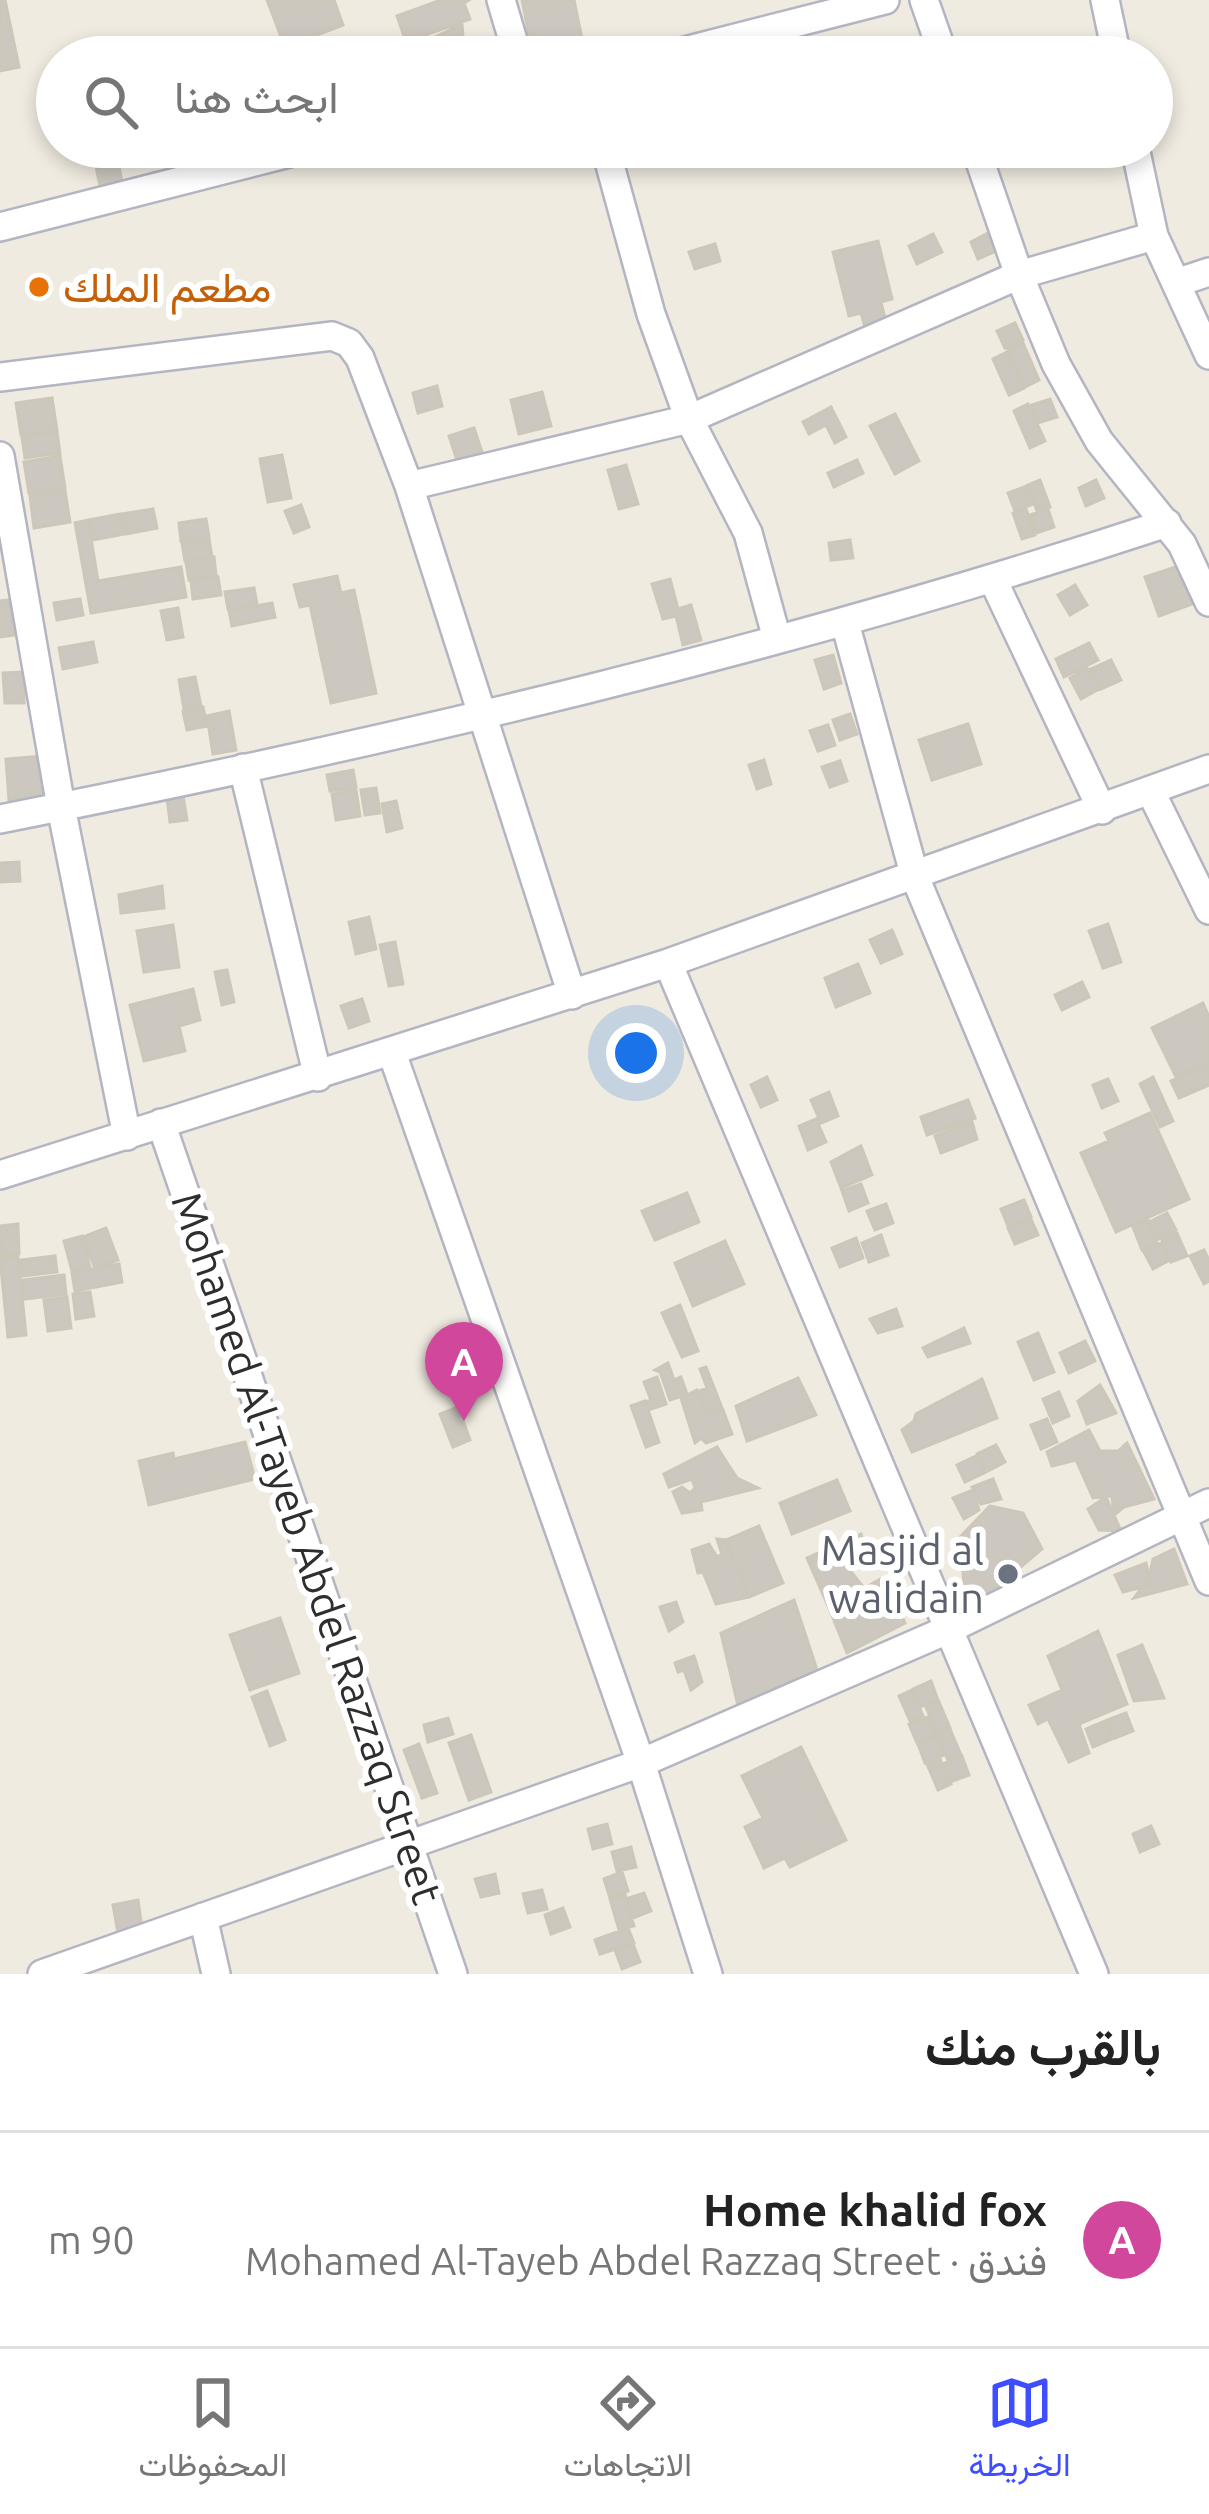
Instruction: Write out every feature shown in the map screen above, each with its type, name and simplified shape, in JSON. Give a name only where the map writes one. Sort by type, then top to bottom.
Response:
[{"type":"street","points":[[501,0],[512,36]]},
{"type":"street","points":[[742,36],[881,0]]},
{"type":"street","points":[[924,0],[937,36]]},
{"type":"street","points":[[1105,0],[1113,36]]},
{"type":"street","points":[[0,226],[230,168]]},
{"type":"street","points":[[610,168],[625,230],[689,419],[748,533],[777,639]]},
{"type":"street","points":[[982,168],[1018,275],[1077,406],[1099,441],[1167,523],[1194,566],[1209,602]]},
{"type":"street","points":[[1139,168],[1154,236],[1209,355]]},
{"type":"street","points":[[409,486],[689,419],[1018,275],[1154,236]]},
{"type":"street","points":[[1176,283],[1209,272]]},
{"type":"street","points":[[0,377],[332,336],[349,343],[409,486],[572,995]]},
{"type":"street","points":[[0,456],[61,807],[127,1136]]},
{"type":"street","points":[[0,819],[484,716],[845,623],[1167,523]]},
{"type":"street","points":[[993,580],[1102,810]]},
{"type":"street","points":[[845,623],[915,877],[1209,1581]]},
{"type":"street","points":[[243,768],[318,1077]]},
{"type":"street","points":[[0,1175],[668,963],[1209,769]]},
{"type":"street","points":[[1151,792],[1209,910]]},
{"type":"street","points":[[668,963],[1094,1974]]},
{"type":"street","points":[[392,1053],[641,1763],[708,1974]]},
{"type":"street","name":"Mohamed Al-Tayeb Abdel Razzaq Street","points":[[161,1123],[452,1974]]},
{"type":"street","points":[[42,1974],[641,1763],[947,1630],[1209,1503]]},
{"type":"street","points":[[203,1917],[216,1974]]},
{"type":"building","points":[[0,0],[5,0],[19,67],[0,71]]},
{"type":"building","points":[[267,0],[334,0],[343,25],[314,36],[281,36]]},
{"type":"building","points":[[441,0],[469,0],[464,3],[470,19],[423,36],[404,36],[397,16]]},
{"type":"building","points":[[522,0],[574,0],[581,36],[529,36]]},
{"type":"building","points":[[462,24],[463,36],[437,36]]},
{"type":"building","points":[[96,168],[119,168],[122,182],[100,186]]},
{"type":"building","points":[[988,233],[996,251],[978,259],[971,242]]},
{"type":"building","points":[[933,234],[942,252],[917,264],[909,246]]},
{"type":"building","points":[[878,241],[892,299],[881,302],[886,322],[865,327],[861,313],[849,316],[833,252]]},
{"type":"building","points":[[715,244],[720,261],[695,269],[689,252]]},
{"type":"building","points":[[1015,323],[1023,340],[1005,348],[997,331]]},
{"type":"building","points":[[1023,343],[1039,380],[1025,387],[1008,350]]},
{"type":"building","points":[[1007,352],[1024,388],[1009,395],[993,359]]},
{"type":"building","points":[[437,386],[442,406],[418,413],[413,393]]},
{"type":"building","points":[[542,392],[551,426],[519,434],[511,400]]},
{"type":"building","points":[[52,398],[57,430],[21,435],[16,403]]},
{"type":"building","points":[[1050,399],[1057,417],[1038,423],[1032,405]]},
{"type":"building","points":[[1028,404],[1045,441],[1030,448],[1014,411]]},
{"type":"building","points":[[831,407],[846,437],[835,443],[826,425],[809,434],[803,422]]},
{"type":"building","points":[[895,414],[919,461],[895,474],[870,426]]},
{"type":"building","points":[[474,428],[485,461],[460,469],[449,436]]},
{"type":"building","points":[[57,432],[60,453],[25,458],[22,437]]},
{"type":"building","points":[[282,455],[291,498],[268,502],[260,459]]},
{"type":"building","points":[[60,456],[65,488],[29,493],[24,462]]},
{"type":"building","points":[[857,460],[863,473],[834,487],[828,473]]},
{"type":"building","points":[[626,465],[638,504],[619,509],[608,470]]},
{"type":"building","points":[[1040,480],[1050,507],[1037,511],[1028,485]]},
{"type":"building","points":[[1096,480],[1104,498],[1086,506],[1079,488]]},
{"type":"building","points":[[1027,486],[1033,504],[1015,511],[1008,493]]},
{"type":"building","points":[[65,491],[70,522],[34,528],[30,496]]},
{"type":"building","points":[[301,505],[309,527],[294,533],[285,511]]},
{"type":"building","points":[[153,509],[157,528],[126,534],[122,514]]},
{"type":"building","points":[[1026,509],[1035,535],[1022,539],[1013,513]]},
{"type":"building","points":[[1048,509],[1054,527],[1036,533],[1030,515]]},
{"type":"building","points":[[120,514],[124,534],[93,540],[89,520]]},
{"type":"building","points":[[206,519],[209,537],[181,541],[179,523]]},
{"type":"building","points":[[88,520],[98,581],[181,567],[186,597],[91,613],[75,523]]},
{"type":"building","points":[[209,539],[212,557],[185,561],[182,543]]},
{"type":"building","points":[[850,540],[853,558],[831,560],[829,543]]},
{"type":"building","points":[[214,557],[216,575],[189,580],[186,562]]},
{"type":"building","points":[[1179,566],[1192,604],[1159,616],[1145,577]]},
{"type":"building","points":[[337,576],[341,593],[354,590],[376,693],[331,703],[310,605],[300,607],[294,585]]},
{"type":"building","points":[[218,577],[221,595],[193,599],[191,581]]},
{"type":"building","points":[[670,579],[678,609],[691,605],[701,640],[683,645],[676,616],[663,619],[652,584]]},
{"type":"building","points":[[1075,585],[1087,605],[1070,615],[1058,595]]},
{"type":"building","points":[[254,588],[257,604],[228,609],[225,592]]},
{"type":"building","points":[[80,599],[83,615],[57,620],[54,603]]},
{"type":"building","points":[[9,600],[14,635],[0,637],[0,601]]},
{"type":"building","points":[[272,603],[275,617],[232,626],[229,611]]},
{"type":"building","points":[[178,608],[183,637],[167,640],[161,611]]},
{"type":"building","points":[[93,642],[97,662],[63,669],[59,648]]},
{"type":"building","points":[[1089,643],[1098,660],[1064,677],[1056,659]]},
{"type":"building","points":[[833,655],[841,683],[824,689],[815,660]]},
{"type":"building","points":[[1111,660],[1121,680],[1101,689],[1091,669]]},
{"type":"building","points":[[1087,668],[1099,689],[1081,699],[1070,678]]},
{"type":"building","points":[[23,672],[24,703],[5,703],[3,673]]},
{"type":"building","points":[[195,677],[201,706],[184,709],[179,680]]},
{"type":"building","points":[[203,707],[207,726],[187,730],[183,711]]},
{"type":"building","points":[[229,711],[236,750],[213,754],[207,716]]},
{"type":"building","points":[[850,714],[857,734],[840,740],[833,720]]},
{"type":"building","points":[[968,724],[981,764],[932,780],[919,740]]},
{"type":"building","points":[[828,725],[835,745],[818,751],[810,731]]},
{"type":"building","points":[[42,756],[46,798],[9,801],[6,759]]},
{"type":"building","points":[[764,760],[771,784],[757,789],[749,765]]},
{"type":"building","points":[[840,761],[847,781],[830,787],[822,767]]},
{"type":"building","points":[[353,770],[356,787],[330,791],[327,775]]},
{"type":"building","points":[[376,788],[380,813],[365,815],[361,790]]},
{"type":"building","points":[[356,790],[360,816],[336,820],[332,794]]},
{"type":"building","points":[[183,796],[187,820],[170,822],[167,798]]},
{"type":"building","points":[[396,801],[402,828],[387,832],[382,804]]},
{"type":"building","points":[[19,862],[20,881],[0,882],[0,863]]},
{"type":"building","points":[[162,886],[164,908],[121,913],[119,895]]},
{"type":"building","points":[[369,917],[376,949],[356,954],[349,922]]},
{"type":"building","points":[[1108,924],[1121,962],[1103,968],[1089,931]]},
{"type":"building","points":[[173,925],[179,967],[144,972],[137,931]]},
{"type":"building","points":[[892,930],[902,954],[881,963],[870,940]]},
{"type":"building","points":[[395,942],[403,984],[389,986],[380,945]]},
{"type":"building","points":[[858,964],[870,993],[836,1007],[825,978]]},
{"type":"building","points":[[227,970],[234,1002],[222,1005],[215,972]]},
{"type":"building","points":[[1082,982],[1089,997],[1062,1010],[1055,995]]},
{"type":"building","points":[[193,989],[200,1020],[179,1026],[185,1051],[144,1061],[130,1005]]},
{"type":"building","points":[[362,999],[369,1021],[349,1028],[341,1006]]},
{"type":"building","points":[[1203,1003],[1209,1017],[1209,1061],[1176,1077],[1152,1028]]},
{"type":"building","points":[[1209,1064],[1209,1085],[1179,1098],[1171,1081]]},
{"type":"building","points":[[767,1077],[777,1100],[761,1107],[751,1085]]},
{"type":"building","points":[[1153,1077],[1173,1121],[1160,1127],[1140,1084]]},
{"type":"building","points":[[1108,1079],[1118,1101],[1102,1108],[1093,1085]]},
{"type":"building","points":[[829,1092],[838,1116],[821,1123],[811,1100]]},
{"type":"building","points":[[968,1100],[975,1118],[927,1135],[921,1117]]},
{"type":"building","points":[[1150,1113],[1189,1199],[1116,1232],[1081,1153],[1109,1141],[1105,1133]]},
{"type":"building","points":[[816,1119],[826,1142],[808,1150],[799,1126]]},
{"type":"building","points":[[972,1122],[977,1139],[941,1153],[935,1136]]},
{"type":"building","points":[[861,1146],[872,1175],[841,1188],[831,1162]]},
{"type":"building","points":[[861,1184],[868,1203],[849,1211],[842,1191]]},
{"type":"building","points":[[687,1193],[699,1222],[655,1240],[642,1211]]},
{"type":"building","points":[[1024,1200],[1031,1217],[1008,1226],[1001,1209]]},
{"type":"building","points":[[886,1204],[893,1223],[875,1230],[867,1211]]},
{"type":"building","points":[[1167,1213],[1176,1230],[1159,1239],[1149,1222]]},
{"type":"building","points":[[1031,1219],[1038,1235],[1015,1244],[1008,1228]]},
{"type":"building","points":[[1148,1220],[1157,1243],[1142,1250],[1133,1227]]},
{"type":"building","points":[[18,1224],[19,1254],[1,1256],[0,1226]]},
{"type":"building","points":[[106,1228],[118,1260],[95,1268],[83,1237]]},
{"type":"building","points":[[1177,1233],[1187,1256],[1171,1262],[1162,1240]]},
{"type":"building","points":[[881,1235],[888,1255],[869,1262],[862,1243]]},
{"type":"building","points":[[82,1236],[90,1267],[72,1271],[64,1241]]},
{"type":"building","points":[[856,1238],[863,1258],[840,1267],[832,1248]]},
{"type":"building","points":[[725,1241],[744,1284],[693,1306],[675,1263]]},
{"type":"building","points":[[1161,1243],[1170,1260],[1153,1269],[1144,1252]]},
{"type":"building","points":[[1204,1250],[1209,1281],[1204,1284],[1190,1256]]},
{"type":"building","points":[[55,1256],[57,1272],[22,1276],[21,1260]]},
{"type":"building","points":[[18,1257],[26,1335],[8,1337],[0,1258]]},
{"type":"building","points":[[119,1264],[122,1282],[75,1291],[72,1273]]},
{"type":"building","points":[[64,1275],[66,1294],[25,1299],[23,1280]]},
{"type":"building","points":[[90,1292],[94,1316],[76,1319],[73,1294]]},
{"type":"building","points":[[67,1297],[71,1328],[48,1331],[44,1300]]},
{"type":"building","points":[[680,1305],[698,1351],[682,1357],[662,1313]]},
{"type":"building","points":[[896,1309],[902,1326],[878,1333],[870,1319]]},
{"type":"building","points":[[964,1328],[970,1343],[928,1357],[923,1348]]},
{"type":"building","points":[[1038,1333],[1054,1372],[1034,1380],[1018,1342]]},
{"type":"building","points":[[1085,1341],[1095,1361],[1069,1373],[1060,1353]]},
{"type":"building","points":[[668,1363],[674,1380],[681,1377],[687,1394],[670,1400],[655,1370]]},
{"type":"building","points":[[706,1367],[722,1408],[708,1414],[699,1391],[707,1388],[700,1369]]},
{"type":"building","points":[[657,1377],[666,1404],[648,1410],[646,1402],[651,1400],[644,1382]]},
{"type":"building","points":[[798,1378],[816,1415],[747,1441],[736,1406]]},
{"type":"building","points":[[982,1379],[997,1418],[912,1452],[902,1430],[916,1414]]},
{"type":"building","points":[[1100,1385],[1116,1413],[1087,1424],[1078,1401]]},
{"type":"building","points":[[697,1390],[708,1416],[723,1410],[732,1434],[695,1443],[681,1398]]},
{"type":"building","points":[[1059,1392],[1069,1416],[1053,1423],[1043,1399]]},
{"type":"building","points":[[645,1401],[659,1442],[646,1447],[631,1406]]},
{"type":"building","points":[[458,1407],[470,1440],[453,1447],[440,1414]]},
{"type":"building","points":[[1047,1419],[1057,1442],[1041,1449],[1031,1425]]},
{"type":"building","points":[[1089,1430],[1100,1451],[1118,1451],[1127,1443],[1154,1499],[1124,1507],[1114,1515],[1112,1496],[1093,1498],[1076,1460],[1052,1466],[1047,1452]]},
{"type":"building","points":[[245,1442],[255,1479],[149,1505],[139,1461],[173,1453],[174,1459]]},
{"type":"building","points":[[996,1445],[1005,1462],[986,1472],[977,1454]]},
{"type":"building","points":[[717,1447],[737,1478],[758,1488],[701,1502],[702,1510],[682,1513],[673,1492],[682,1487],[690,1493],[695,1488],[692,1479],[669,1487],[664,1474]]},
{"type":"building","points":[[976,1456],[984,1473],[965,1482],[957,1465]]},
{"type":"building","points":[[993,1479],[1001,1499],[981,1504],[972,1487]]},
{"type":"building","points":[[837,1480],[850,1511],[792,1534],[780,1503]]},
{"type":"building","points":[[973,1490],[979,1510],[964,1519],[953,1498]]},
{"type":"building","points":[[1106,1497],[1121,1531],[1099,1530],[1088,1509]]},
{"type":"building","points":[[990,1506],[1023,1513],[1042,1549],[984,1598],[964,1583],[960,1537]]},
{"type":"building","points":[[759,1526],[783,1583],[749,1597],[726,1540]]},
{"type":"building","points":[[861,1534],[867,1551],[845,1564],[864,1588],[829,1608],[807,1558]]},
{"type":"building","points":[[717,1539],[726,1540],[749,1597],[716,1604],[703,1572],[698,1573],[692,1550],[709,1544],[717,1557],[722,1554]]},
{"type":"building","points":[[1174,1549],[1187,1584],[1134,1598],[1149,1578],[1153,1559]]},
{"type":"building","points":[[1146,1563],[1151,1585],[1123,1592],[1115,1575]]},
{"type":"building","points":[[884,1577],[905,1623],[847,1653],[829,1608]]},
{"type":"building","points":[[794,1600],[822,1685],[739,1710],[721,1633]]},
{"type":"building","points":[[676,1602],[683,1622],[669,1631],[660,1607]]},
{"type":"building","points":[[280,1618],[299,1673],[250,1690],[230,1635]]},
{"type":"building","points":[[1098,1631],[1127,1704],[1079,1724],[1089,1753],[1069,1762],[1048,1719],[1038,1724],[1029,1705],[1062,1690],[1048,1656]]},
{"type":"building","points":[[1142,1645],[1164,1698],[1134,1701],[1118,1655]]},
{"type":"building","points":[[694,1656],[702,1682],[691,1690],[684,1670],[678,1672],[675,1663]]},
{"type":"building","points":[[931,1681],[938,1700],[920,1707],[913,1689]]},
{"type":"building","points":[[912,1690],[923,1716],[910,1721],[899,1696]]},
{"type":"building","points":[[267,1691],[285,1740],[270,1746],[252,1697]]},
{"type":"building","points":[[939,1702],[950,1728],[937,1733],[926,1707]]},
{"type":"building","points":[[1126,1713],[1133,1731],[1115,1738],[1107,1720]]},
{"type":"building","points":[[928,1717],[935,1735],[917,1743],[909,1724]]},
{"type":"building","points":[[448,1718],[453,1734],[428,1742],[424,1725]]},
{"type":"building","points":[[1105,1721],[1112,1739],[1093,1747],[1086,1729]]},
{"type":"building","points":[[950,1729],[961,1755],[948,1760],[937,1734]]},
{"type":"building","points":[[471,1735],[491,1792],[469,1800],[449,1743]]},
{"type":"building","points":[[936,1737],[944,1755],[925,1763],[918,1744]]},
{"type":"building","points":[[419,1744],[437,1793],[422,1798],[404,1750]]},
{"type":"building","points":[[801,1747],[846,1840],[790,1867],[785,1858],[764,1868],[745,1827],[763,1818],[742,1776]]},
{"type":"building","points":[[962,1756],[969,1775],[950,1782],[943,1764]]},
{"type":"building","points":[[940,1759],[951,1784],[938,1790],[927,1764]]},
{"type":"building","points":[[607,1824],[612,1844],[593,1849],[588,1829]]},
{"type":"building","points":[[1151,1826],[1159,1844],[1140,1852],[1133,1834]]},
{"type":"building","points":[[631,1847],[636,1867],[617,1871],[612,1852]]},
{"type":"building","points":[[622,1872],[628,1891],[610,1898],[604,1879]]},
{"type":"building","points":[[495,1874],[499,1893],[481,1897],[475,1879]]},
{"type":"building","points":[[542,1890],[547,1909],[528,1913],[523,1894]]},
{"type":"building","points":[[644,1893],[651,1911],[633,1918],[626,1899]]},
{"type":"building","points":[[625,1895],[634,1926],[619,1930],[610,1899]]},
{"type":"building","points":[[138,1900],[142,1928],[118,1933],[113,1905]]},
{"type":"building","points":[[563,1908],[570,1927],[551,1934],[545,1915]]},
{"type":"building","points":[[628,1928],[634,1943],[600,1954],[595,1940]]},
{"type":"building","points":[[633,1944],[640,1962],[622,1969],[615,1950]]},
{"type":"place","name":"مطعم الملك","points":[[39,287]]},
{"type":"place","name":"Home khalid fox","points":[[464,1421]]},
{"type":"place","name":"Masjid al walidain","points":[[1008,1574]]}]
